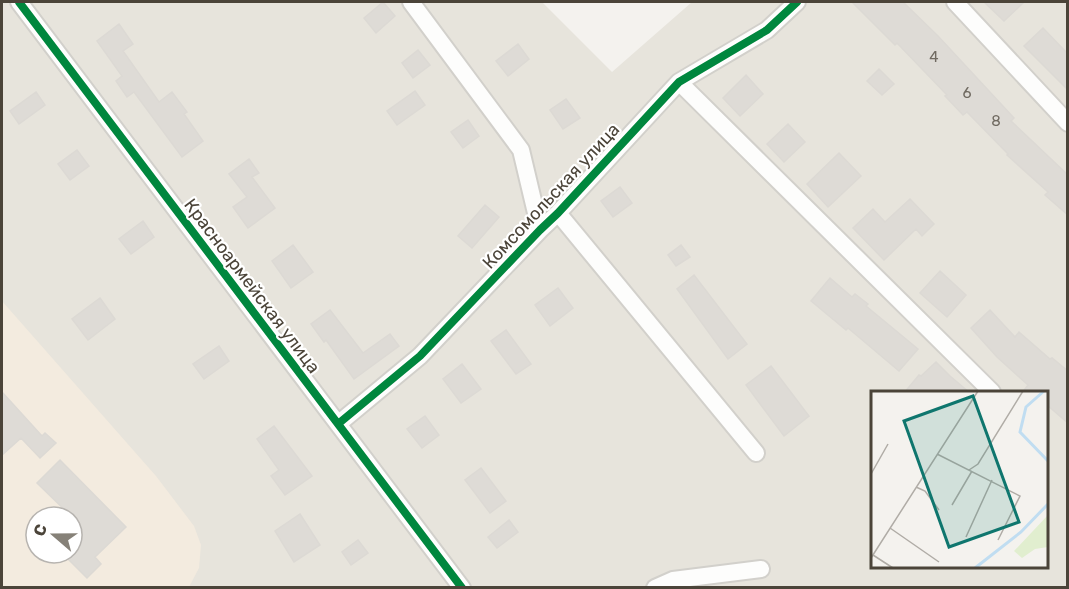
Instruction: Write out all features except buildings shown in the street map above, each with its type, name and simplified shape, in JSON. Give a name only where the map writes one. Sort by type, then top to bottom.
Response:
[{"type":"street","name":"Красноармейская улица","points":[[20,2],[462,588]]},
{"type":"street","name":"Комсомольская улица","points":[[411,2],[521,150],[540,230]]},
{"type":"street","name":"Комсомольская улица","points":[[338,424],[420,357],[679,82],[767,30],[796,2]]},
{"type":"street","points":[[955,2],[1068,123]]},
{"type":"street","points":[[679,82],[990,391]]},
{"type":"street","name":"Комсомольская улица","points":[[558,213],[756,453]]},
{"type":"street","points":[[655,588],[673,580],[761,569]]},
{"type":"shaded area","points":[[2,2],[542,2],[612,72],[692,2],[1067,2],[1067,587],[2,587]]},
{"type":"shaded area","points":[[2,301],[156,476],[194,526],[201,545],[199,568],[189,587],[2,587]]},
{"type":"cycle path","points":[[19,2],[462,588]]},
{"type":"cycle path","points":[[338,424],[420,356],[558,213],[679,82],[767,30],[797,2]]}]
